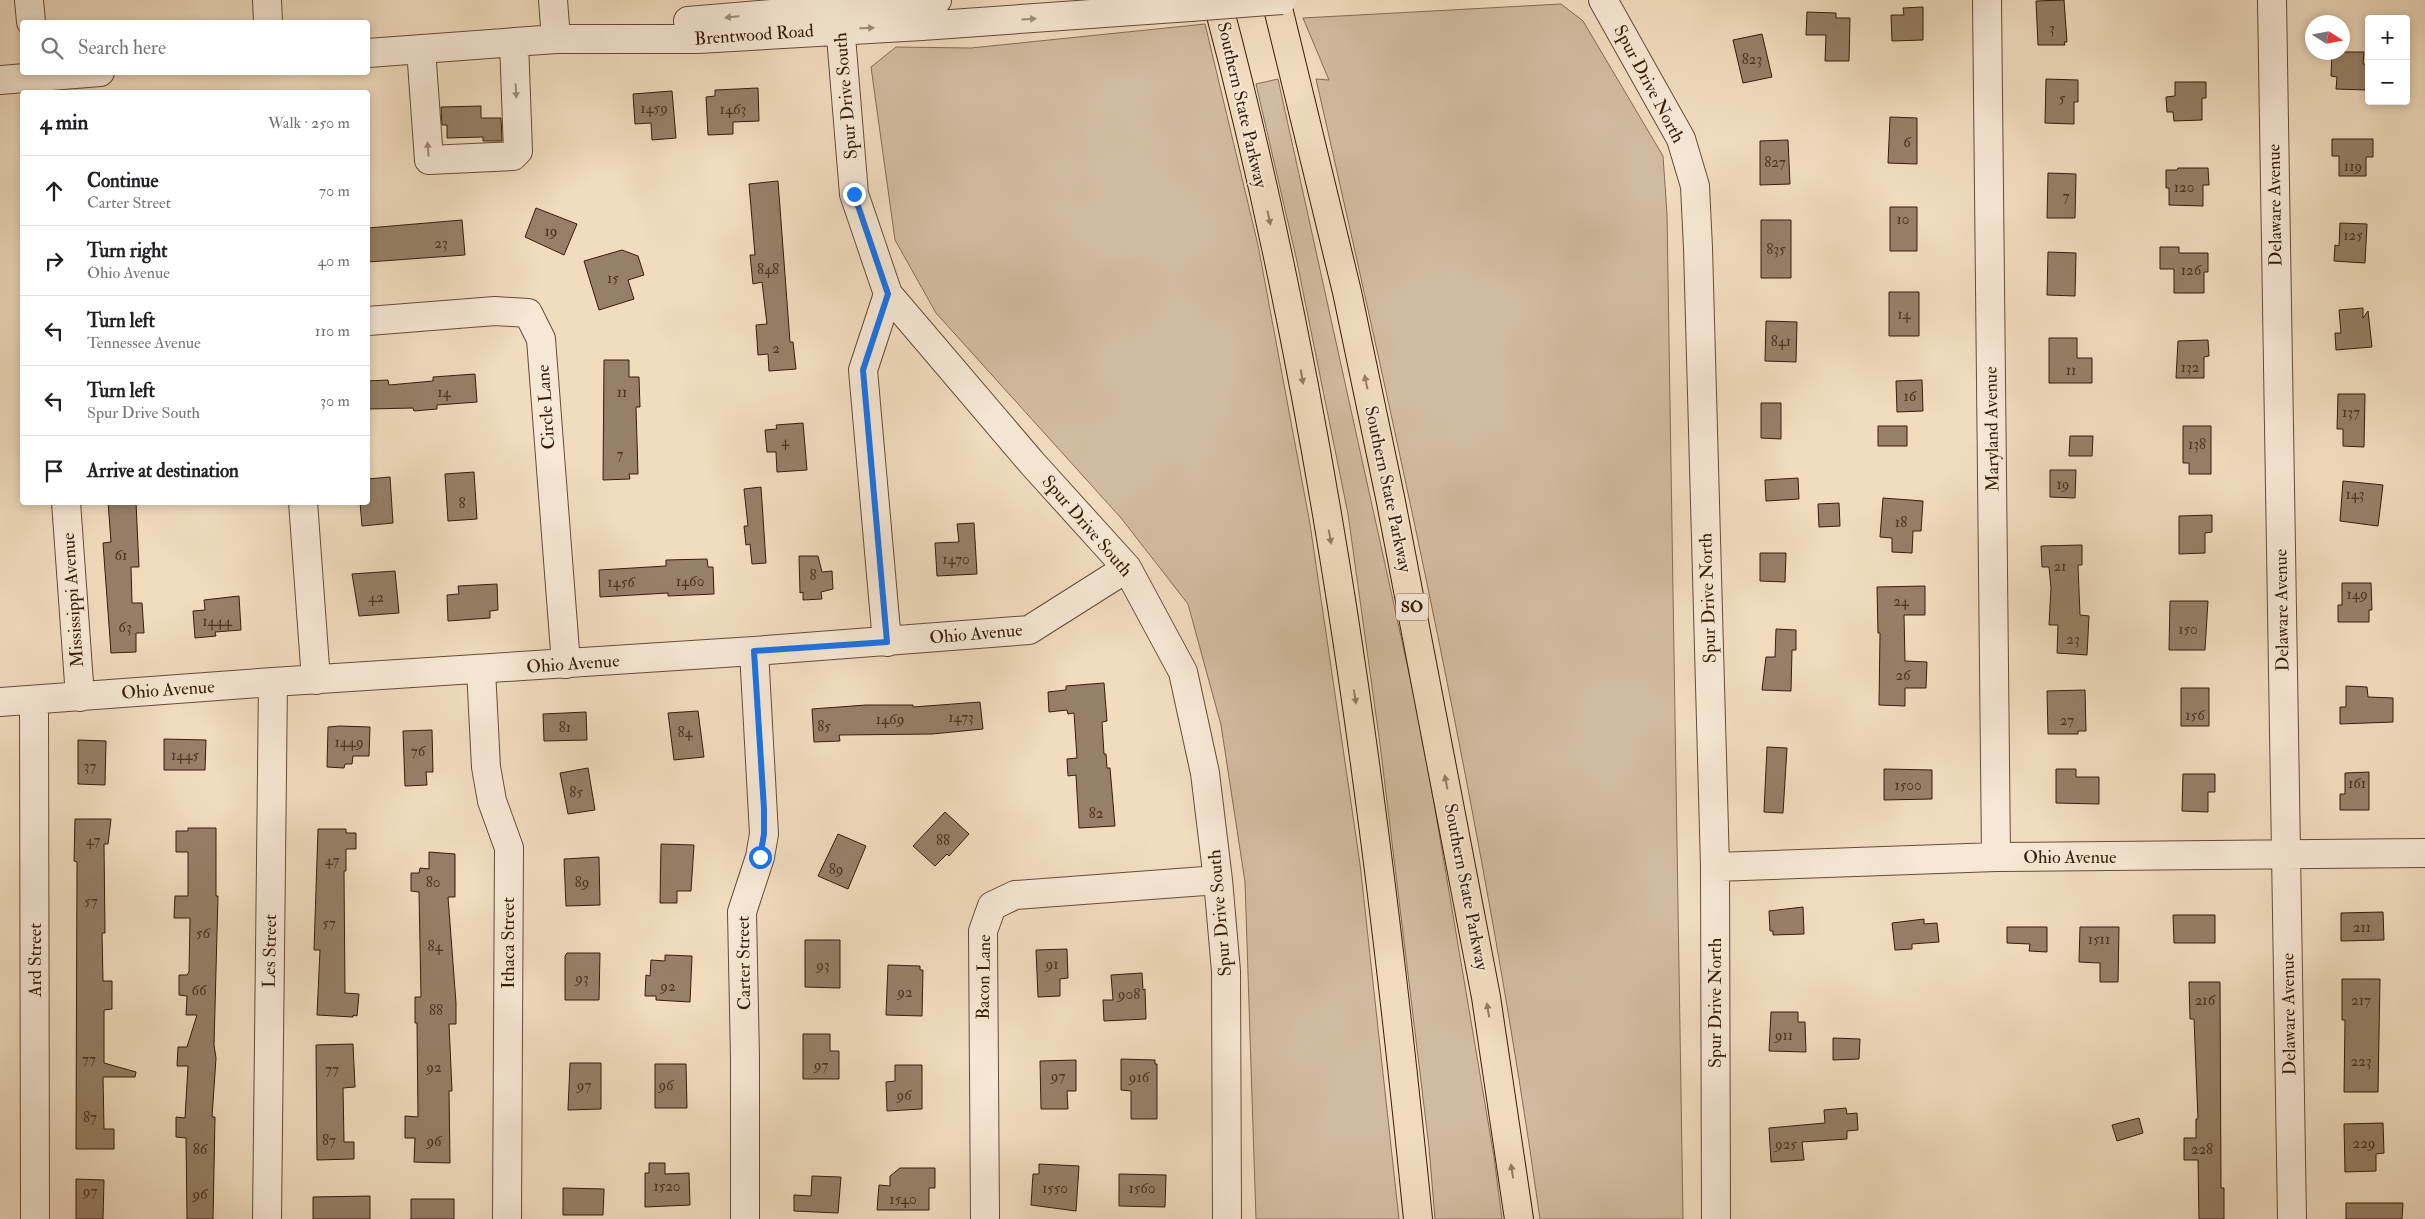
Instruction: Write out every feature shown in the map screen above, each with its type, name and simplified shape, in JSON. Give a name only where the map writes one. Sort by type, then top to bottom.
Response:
[{"type":"highway","name":"Southern State Parkway","points":[[1217,0],[1252,139],[1299,359],[1338,577],[1370,792],[1397,1007],[1418,1219]]},
{"type":"highway","name":"Southern State Parkway","points":[[1276,0],[1346,292],[1391,502],[1486,997],[1519,1219]]},
{"type":"street","points":[[29,0],[31,20]]},
{"type":"street","points":[[267,0],[268,20]]},
{"type":"street","points":[[553,0],[556,40]]},
{"type":"street","name":"Brentwood Road","points":[[370,53],[556,40],[666,24],[839,12],[937,0]]},
{"type":"street","name":"Brentwood Road","points":[[839,12],[932,26],[1282,0]]},
{"type":"street","name":"Spur Drive North","points":[[1603,0],[1681,139],[1695,186],[1715,867],[1716,1219]]},
{"type":"street","name":"Maryland Avenue","points":[[1987,0],[1996,857]]},
{"type":"street","name":"Delaware Avenue","points":[[2272,0],[2292,1219]]},
{"type":"street","name":"Spur Drive South","points":[[839,12],[854,194],[888,294],[1032,463],[1127,568],[1183,672],[1205,773],[1218,880],[1226,971],[1227,1219]]},
{"type":"street","points":[[421,49],[429,160],[513,156],[518,151],[514,42]]},
{"type":"street","points":[[0,80],[35,81],[78,75]]},
{"type":"street","points":[[887,642],[863,370],[888,294]]},
{"type":"street","name":"Circle Lane","points":[[370,321],[495,311],[528,313],[542,339],[566,664]]},
{"type":"street","name":"Mississippi Avenue","points":[[66,505],[80,697]]},
{"type":"street","points":[[303,505],[316,680]]},
{"type":"street","name":"Ohio Avenue","points":[[0,702],[273,682],[481,670],[887,642],[1029,630],[1127,568]]},
{"type":"street","name":"Carter Street","points":[[745,1219],[745,1058],[742,912],[760,857],[764,834],[754,651]]},
{"type":"street","name":"Ithaca Street","points":[[481,670],[486,767],[492,801],[508,848],[507,1219]]},
{"type":"street","name":"Les Street","points":[[267,1219],[273,682]]},
{"type":"street","name":"Ard Street","points":[[34,700],[34,1219]]},
{"type":"street","name":"Ohio Avenue","points":[[1715,867],[1996,857],[2287,856],[2425,853]]},
{"type":"street","name":"Bacon Lane","points":[[986,1219],[983,931],[992,906],[1015,895],[1218,880]]},
{"type":"shaded area","points":[[1561,4],[1583,21],[1663,156],[1667,214],[1683,1219],[1540,1219],[1518,1075],[1468,789],[1380,363],[1316,79],[1329,80],[1303,18]]},
{"type":"shaded area","points":[[1205,24],[1258,245],[1310,524],[1360,864],[1399,1219],[1256,1219],[1245,882],[1221,725],[1188,604],[1121,518],[936,313],[895,240],[871,67],[896,47],[971,48]]},
{"type":"shaded area","points":[[1278,79],[1422,732],[1494,1157],[1502,1219],[1435,1219],[1429,1147],[1380,744],[1348,514],[1296,257],[1256,84]]},
{"type":"building","points":[[2064,0],[2067,42],[2064,42],[2065,45],[2038,45],[2036,1]]},
{"type":"building","points":[[1923,7],[1923,40],[1892,41],[1891,15],[1904,15],[1903,8]]},
{"type":"building","points":[[1807,12],[1836,13],[1836,18],[1850,18],[1849,61],[1825,61],[1826,35],[1806,35]]},
{"type":"building","points":[[1762,34],[1772,77],[1743,83],[1733,40]]},
{"type":"building","points":[[2350,52],[2364,52],[2365,90],[2336,89],[2337,77],[2331,76],[2332,60],[2350,60]]},
{"type":"building","points":[[2046,79],[2078,80],[2078,102],[2074,102],[2074,124],[2045,123]]},
{"type":"building","points":[[2175,82],[2206,82],[2206,98],[2202,98],[2202,120],[2174,121],[2173,112],[2167,112],[2166,97],[2175,96]]},
{"type":"building","points":[[758,88],[759,121],[733,122],[733,134],[708,135],[706,97],[715,96],[715,90]]},
{"type":"building","points":[[672,91],[676,138],[652,140],[651,123],[635,124],[633,94]]},
{"type":"building","points":[[481,106],[481,118],[501,118],[502,141],[483,141],[483,137],[447,138],[447,125],[442,125],[441,107]]},
{"type":"building","points":[[1890,117],[1917,118],[1917,164],[1888,163]]},
{"type":"building","points":[[2332,139],[2373,139],[2373,157],[2366,157],[2366,176],[2339,176],[2339,156],[2332,156]]},
{"type":"building","points":[[1788,140],[1790,184],[1760,185],[1760,141]]},
{"type":"building","points":[[2178,168],[2208,168],[2209,185],[2203,185],[2203,206],[2169,205],[2169,188],[2166,188],[2166,170],[2177,170]]},
{"type":"building","points":[[2048,173],[2076,174],[2075,218],[2047,218]]},
{"type":"building","points":[[778,181],[790,342],[793,342],[796,369],[769,371],[768,354],[758,355],[756,325],[767,324],[762,282],[753,284],[750,255],[755,255],[749,184]]},
{"type":"building","points":[[1890,207],[1917,207],[1917,251],[1890,251]]},
{"type":"building","points":[[536,208],[577,224],[564,255],[525,237]]},
{"type":"building","points":[[462,220],[465,255],[370,262],[370,228]]},
{"type":"building","points":[[1761,220],[1791,220],[1791,278],[1761,278]]},
{"type":"building","points":[[2340,223],[2367,224],[2365,263],[2334,261],[2335,245],[2339,246]]},
{"type":"building","points":[[2160,247],[2179,247],[2179,253],[2208,253],[2208,272],[2204,272],[2204,293],[2174,293],[2174,269],[2160,269]]},
{"type":"building","points":[[622,250],[638,256],[644,275],[628,280],[634,299],[599,310],[584,261]]},
{"type":"building","points":[[2048,252],[2076,253],[2075,296],[2047,295]]},
{"type":"building","points":[[1889,292],[1919,292],[1919,336],[1889,336]]},
{"type":"building","points":[[2363,308],[2363,318],[2368,311],[2372,347],[2336,350],[2335,333],[2341,333],[2339,310]]},
{"type":"building","points":[[1766,321],[1797,322],[1796,362],[1765,361]]},
{"type":"building","points":[[2049,338],[2077,338],[2077,358],[2092,358],[2092,383],[2049,383]]},
{"type":"building","points":[[2208,340],[2209,356],[2204,357],[2204,378],[2176,378],[2178,341]]},
{"type":"building","points":[[604,360],[629,360],[629,377],[639,377],[640,407],[636,407],[638,474],[629,474],[630,479],[603,480]]},
{"type":"building","points":[[475,374],[477,402],[437,405],[437,409],[414,411],[413,408],[370,409],[370,381],[388,380],[389,385],[433,381],[433,377]]},
{"type":"building","points":[[1922,380],[1923,411],[1897,412],[1896,381]]},
{"type":"building","points":[[2338,394],[2365,394],[2364,447],[2343,446],[2343,429],[2337,429]]},
{"type":"building","points":[[1761,403],[1781,403],[1781,439],[1761,438]]},
{"type":"building","points":[[803,423],[807,470],[777,472],[776,452],[767,452],[765,430],[777,429],[776,425]]},
{"type":"building","points":[[1878,426],[1907,426],[1907,446],[1878,446]]},
{"type":"building","points":[[2183,426],[2211,426],[2211,474],[2189,474],[2189,463],[2183,463]]},
{"type":"building","points":[[2070,436],[2093,436],[2092,456],[2069,456]]},
{"type":"building","points":[[2050,470],[2076,470],[2075,498],[2050,497]]},
{"type":"building","points":[[474,472],[477,519],[448,521],[445,474]]},
{"type":"building","points":[[390,477],[393,523],[362,526],[360,505],[370,505],[370,479]]},
{"type":"building","points":[[1798,478],[1799,499],[1766,501],[1765,480]]},
{"type":"building","points":[[2343,481],[2383,485],[2378,526],[2340,521]]},
{"type":"building","points":[[761,487],[766,563],[752,564],[750,544],[746,545],[744,526],[748,526],[744,489]]},
{"type":"building","points":[[1883,498],[1923,501],[1921,531],[1913,531],[1912,553],[1892,552],[1892,538],[1880,537]]},
{"type":"building","points":[[1839,503],[1840,526],[1819,527],[1818,504]]},
{"type":"building","points":[[108,505],[136,505],[139,567],[131,567],[132,603],[142,603],[144,633],[136,633],[136,652],[111,653],[103,543],[111,542]]},
{"type":"building","points":[[2212,515],[2212,532],[2205,533],[2205,553],[2179,554],[2179,516]]},
{"type":"building","points":[[974,523],[977,574],[937,576],[935,543],[959,542],[957,524]]},
{"type":"building","points":[[2082,545],[2082,565],[2078,565],[2080,615],[2089,616],[2087,655],[2057,653],[2058,625],[2049,625],[2051,588],[2049,567],[2042,567],[2041,546]]},
{"type":"building","points":[[1760,553],[1786,553],[1785,582],[1760,581]]},
{"type":"building","points":[[799,556],[818,556],[822,572],[832,571],[833,589],[821,592],[822,599],[803,600],[803,592],[800,593]]},
{"type":"building","points":[[707,559],[708,567],[713,567],[714,594],[668,596],[668,593],[600,597],[599,570],[666,566],[666,560]]},
{"type":"building","points":[[395,571],[399,613],[359,616],[352,574]]},
{"type":"building","points":[[2342,583],[2371,583],[2372,610],[2369,610],[2369,622],[2338,622],[2338,605],[2342,605]]},
{"type":"building","points":[[497,584],[498,610],[490,611],[490,618],[448,621],[447,595],[459,594],[458,586]]},
{"type":"building","points":[[1925,586],[1925,615],[1904,615],[1905,661],[1927,662],[1926,688],[1905,688],[1905,706],[1879,705],[1880,633],[1878,633],[1877,587]]},
{"type":"building","points":[[239,596],[241,630],[215,632],[216,636],[195,638],[193,611],[205,610],[204,600]]},
{"type":"building","points":[[2170,601],[2208,601],[2205,650],[2169,650]]},
{"type":"building","points":[[1776,629],[1796,630],[1796,650],[1792,650],[1791,691],[1762,690],[1766,657],[1775,657]]},
{"type":"building","points":[[1104,683],[1107,721],[1102,722],[1104,754],[1106,754],[1107,768],[1110,768],[1115,826],[1079,828],[1076,775],[1068,776],[1067,759],[1077,758],[1074,713],[1068,714],[1067,710],[1049,712],[1048,692],[1066,690],[1066,686]]},
{"type":"building","points":[[2346,686],[2367,687],[2368,697],[2393,698],[2393,722],[2340,724],[2340,707],[2346,707]]},
{"type":"building","points":[[2181,688],[2209,688],[2209,726],[2181,726]]},
{"type":"building","points":[[2085,690],[2086,731],[2078,731],[2078,734],[2048,734],[2047,691]]},
{"type":"building","points":[[980,702],[983,729],[932,734],[839,735],[840,741],[814,742],[812,709],[866,705],[913,705],[913,707]]},
{"type":"building","points":[[698,711],[704,757],[674,760],[668,713]]},
{"type":"building","points":[[586,712],[587,740],[544,741],[543,714]]},
{"type":"building","points":[[328,727],[370,727],[369,756],[353,756],[352,764],[345,764],[344,768],[327,767]]},
{"type":"building","points":[[432,730],[433,772],[426,772],[427,785],[405,786],[403,731]]},
{"type":"building","points":[[164,739],[206,740],[205,770],[164,770]]},
{"type":"building","points":[[78,740],[106,741],[105,785],[78,784]]},
{"type":"building","points":[[1767,747],[1787,748],[1783,813],[1764,812]]},
{"type":"building","points":[[588,768],[595,810],[568,814],[560,773]]},
{"type":"building","points":[[1884,769],[1932,770],[1932,799],[1884,800]]},
{"type":"building","points":[[2056,769],[2076,769],[2076,777],[2099,777],[2099,804],[2056,803]]},
{"type":"building","points":[[2369,772],[2369,810],[2340,810],[2340,794],[2345,794],[2345,773]]},
{"type":"building","points":[[2183,774],[2215,774],[2215,792],[2208,792],[2208,812],[2182,811]]},
{"type":"building","points":[[945,812],[969,834],[949,856],[947,854],[935,866],[913,846]]},
{"type":"building","points":[[75,819],[111,819],[108,844],[104,844],[105,933],[102,933],[103,981],[112,981],[112,1009],[104,1010],[104,1063],[136,1072],[135,1077],[103,1077],[104,1129],[114,1129],[114,1149],[76,1149],[77,862],[74,861]]},
{"type":"building","points":[[188,828],[216,828],[216,896],[218,896],[214,1045],[216,1058],[212,1117],[215,1117],[213,1219],[187,1219],[186,1138],[176,1137],[176,1117],[185,1118],[188,1066],[177,1066],[178,1047],[187,1047],[197,1015],[186,1015],[187,996],[179,995],[179,975],[187,975],[189,972],[190,918],[174,918],[175,896],[188,896],[188,852],[176,852],[176,831],[188,831]]},
{"type":"building","points":[[318,829],[346,829],[346,833],[356,833],[356,849],[346,849],[346,871],[344,871],[345,993],[359,994],[357,1016],[353,1015],[353,1017],[317,1015],[320,950],[314,950]]},
{"type":"building","points":[[838,834],[866,846],[848,889],[818,876]]},
{"type":"building","points":[[661,844],[694,845],[691,891],[677,891],[677,903],[660,903]]},
{"type":"building","points":[[429,852],[455,854],[455,897],[448,897],[456,1003],[456,1024],[449,1024],[452,1091],[449,1091],[450,1163],[414,1162],[415,1138],[405,1138],[405,1116],[418,1117],[415,997],[421,997],[419,892],[411,891],[411,873],[419,873],[420,868],[429,869]]},
{"type":"building","points":[[599,857],[600,905],[566,906],[564,859]]},
{"type":"building","points":[[1803,907],[1804,934],[1773,935],[1773,931],[1770,931],[1769,911]]},
{"type":"building","points":[[2383,912],[2384,940],[2341,941],[2341,913]]},
{"type":"building","points":[[2173,915],[2215,915],[2215,943],[2174,943]]},
{"type":"building","points":[[1924,919],[1924,924],[1937,923],[1939,942],[1912,944],[1912,949],[1895,950],[1892,923]]},
{"type":"building","points":[[2007,927],[2047,927],[2047,952],[2029,951],[2030,944],[2007,943]]},
{"type":"building","points":[[2080,927],[2119,927],[2118,982],[2100,982],[2100,963],[2079,962]]},
{"type":"building","points":[[805,940],[840,940],[840,988],[805,987]]},
{"type":"building","points":[[1067,949],[1068,978],[1060,979],[1060,996],[1038,997],[1036,950]]},
{"type":"building","points":[[567,953],[600,953],[599,1000],[565,1000],[565,956]]},
{"type":"building","points":[[665,955],[692,956],[690,1002],[656,1000],[656,996],[645,996],[646,975],[650,976],[651,960],[665,961]]},
{"type":"building","points":[[888,965],[920,966],[920,970],[923,970],[922,1016],[886,1015]]},
{"type":"building","points":[[1142,973],[1143,990],[1145,989],[1146,1019],[1104,1021],[1103,1000],[1113,1000],[1111,975]]},
{"type":"building","points":[[2342,979],[2380,979],[2378,1092],[2344,1092],[2345,1020],[2342,1020]]},
{"type":"building","points":[[2189,982],[2220,982],[2221,1188],[2224,1188],[2224,1219],[2199,1219],[2198,1160],[2184,1160],[2184,1138],[2196,1138],[2196,1119],[2198,1119],[2194,1019],[2190,1019]]},
{"type":"building","points":[[1771,1012],[1798,1012],[1798,1022],[1805,1022],[1806,1052],[1769,1051]]},
{"type":"building","points":[[803,1034],[830,1034],[830,1051],[839,1051],[839,1079],[803,1079]]},
{"type":"building","points":[[1833,1038],[1860,1039],[1859,1059],[1833,1060]]},
{"type":"building","points":[[353,1044],[355,1087],[343,1088],[344,1142],[354,1142],[354,1159],[317,1160],[316,1045]]},
{"type":"building","points":[[1121,1059],[1155,1060],[1155,1064],[1157,1064],[1157,1119],[1131,1119],[1131,1091],[1121,1090]]},
{"type":"building","points":[[1076,1060],[1076,1091],[1067,1091],[1068,1109],[1041,1109],[1040,1061]]},
{"type":"building","points":[[570,1063],[601,1063],[601,1109],[568,1110]]},
{"type":"building","points":[[655,1064],[686,1064],[687,1108],[655,1108]]},
{"type":"building","points":[[895,1065],[922,1065],[922,1109],[887,1111],[886,1082],[895,1081]]},
{"type":"building","points":[[1846,1108],[1847,1114],[1857,1113],[1858,1130],[1847,1131],[1847,1139],[1802,1142],[1804,1160],[1771,1162],[1769,1128],[1825,1123],[1824,1110]]},
{"type":"building","points":[[2139,1118],[2143,1133],[2117,1141],[2112,1125]]},
{"type":"building","points":[[2383,1123],[2384,1153],[2376,1154],[2376,1171],[2345,1172],[2344,1124]]},
{"type":"building","points":[[649,1163],[665,1163],[665,1174],[689,1173],[690,1205],[645,1207],[645,1173],[649,1173]]},
{"type":"building","points":[[1039,1164],[1079,1166],[1076,1211],[1031,1205],[1033,1174],[1039,1174]]},
{"type":"building","points":[[900,1168],[935,1168],[935,1188],[929,1188],[929,1210],[877,1210],[879,1185],[890,1186],[890,1176]]},
{"type":"building","points":[[1119,1174],[1166,1175],[1165,1207],[1119,1206]]},
{"type":"building","points":[[812,1176],[841,1177],[838,1213],[794,1211],[794,1195],[811,1196]]},
{"type":"building","points":[[76,1179],[104,1180],[103,1219],[76,1219]]},
{"type":"building","points":[[563,1188],[604,1189],[603,1215],[563,1215]]},
{"type":"building","points":[[370,1196],[370,1219],[313,1219],[313,1197]]},
{"type":"building","points":[[411,1199],[454,1199],[454,1219],[411,1219]]},
{"type":"building","points":[[2346,1203],[2403,1203],[2402,1219],[2346,1219]]},
{"type":"route","points":[[760,857],[764,834],[764,809],[754,651],[887,642],[863,370],[888,294],[854,194]]}]
